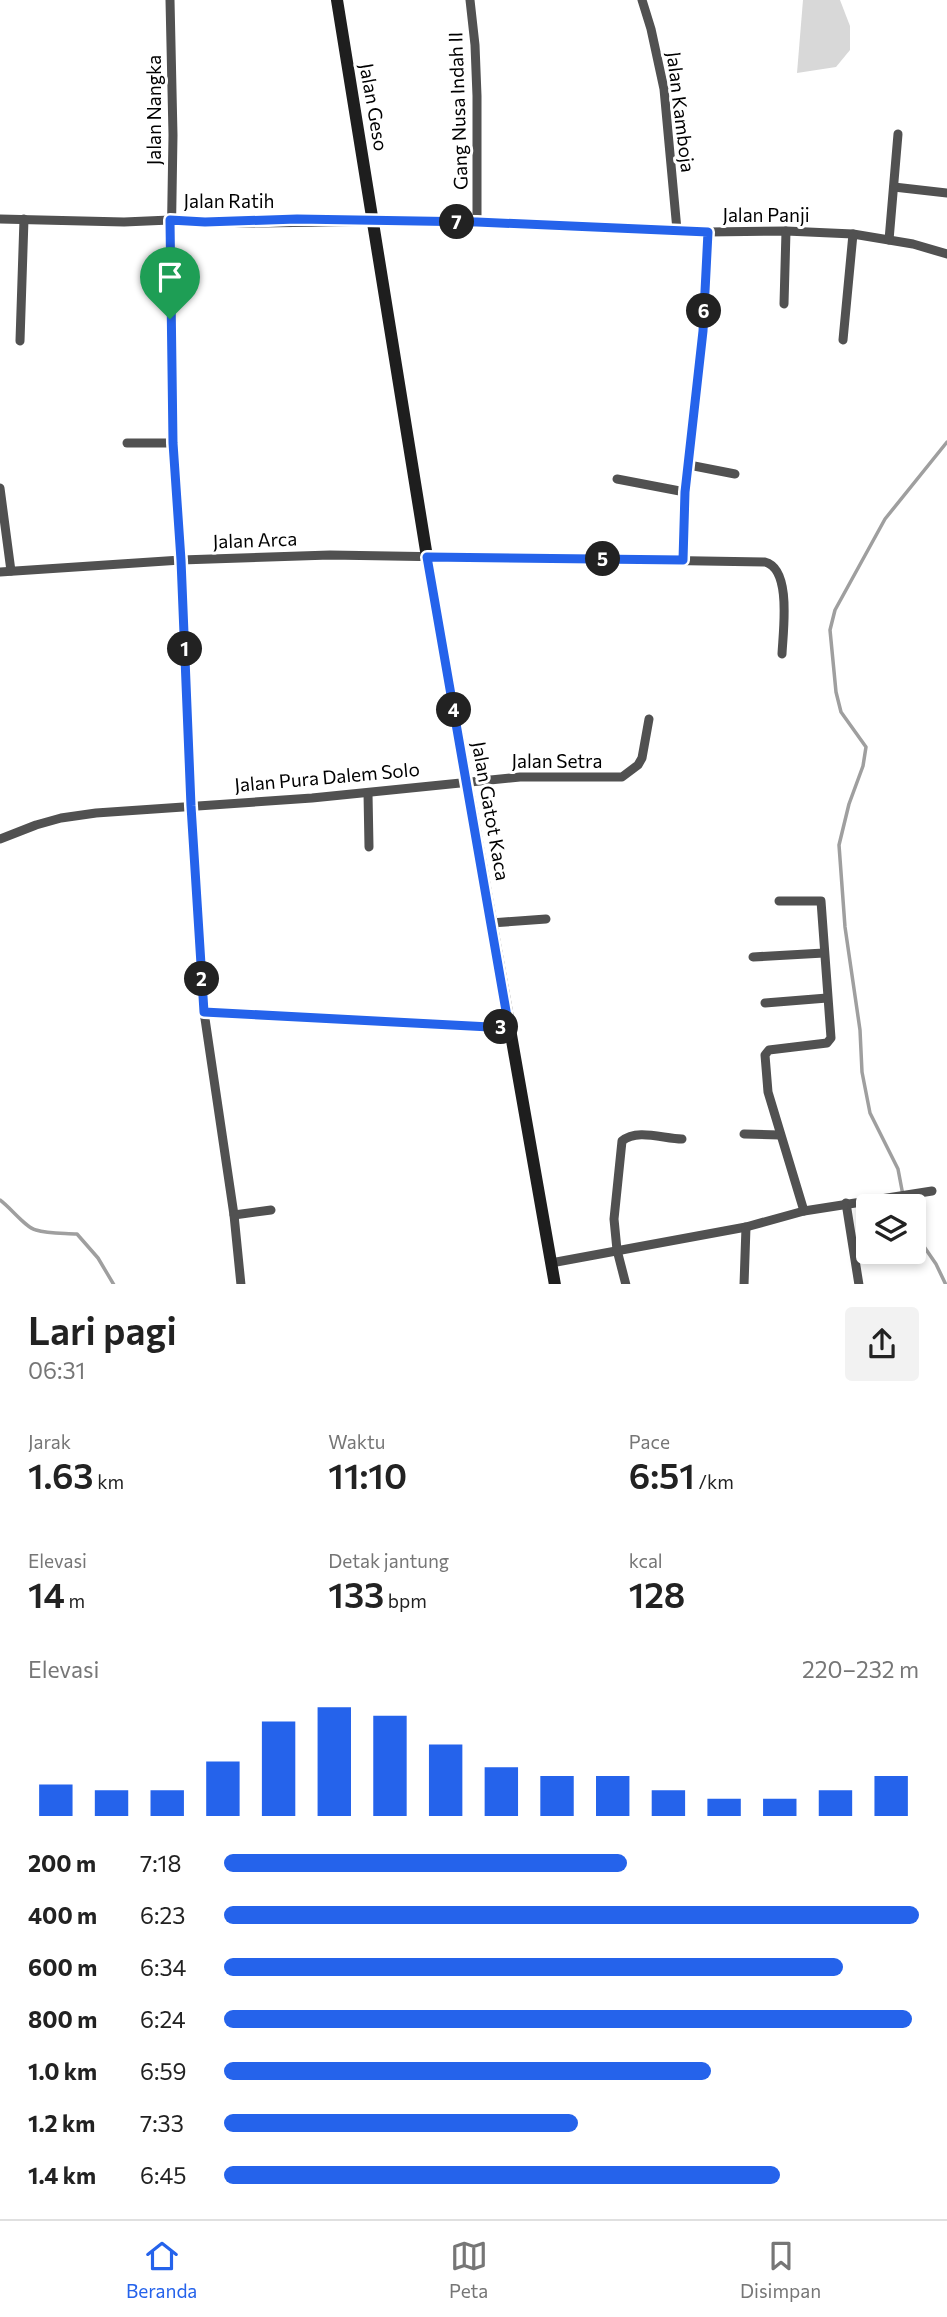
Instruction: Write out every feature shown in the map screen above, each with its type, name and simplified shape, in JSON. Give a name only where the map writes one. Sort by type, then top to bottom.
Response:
[{"type":"main road","name":"Jalan Geso","points":[[337,0],[373,220]]},
{"type":"main road","name":"Jalan Ratih","points":[[170,220],[373,220]]},
{"type":"main road","name":"Jalan Gatot Kaca","points":[[373,220],[427,557],[555,1284]]},
{"type":"street","name":"Jalan Nangka","points":[[170,0],[173,443],[181,560],[191,806],[204,1012],[234,1215],[241,1284]]},
{"type":"street","name":"Gang Nusa Indah II","points":[[470,0],[476,83],[477,222]]},
{"type":"street","name":"Jalan Kamboja","points":[[642,0],[664,89],[677,230]]},
{"type":"street","points":[[889,240],[898,134]]},
{"type":"street","points":[[894,187],[947,193]]},
{"type":"street","name":"Jalan Ratih","points":[[0,219],[124,222],[170,220]]},
{"type":"street","points":[[20,341],[24,219]]},
{"type":"street","name":"Jalan Panji","points":[[373,220],[708,232],[853,234],[947,254]]},
{"type":"street","points":[[784,304],[786,231]]},
{"type":"street","points":[[683,560],[685,492],[703,331],[708,232]]},
{"type":"street","points":[[843,340],[853,234]]},
{"type":"street","points":[[127,443],[173,443]]},
{"type":"street","points":[[689,465],[735,474]]},
{"type":"street","points":[[617,480],[685,492]]},
{"type":"street","points":[[0,488],[12,571]]},
{"type":"street","name":"Jalan Arca","points":[[0,572],[181,560],[330,555],[765,562],[773,565],[782,579],[782,653]]},
{"type":"street","name":"Jalan Setra","points":[[466,781],[553,775],[622,777],[638,765],[642,758],[649,719]]},
{"type":"street","name":"Jalan Pura Dalem Solo","points":[[0,839],[61,818],[368,793],[466,781]]},
{"type":"street","points":[[368,793],[369,847]]},
{"type":"street","points":[[779,901],[820,900],[830,1041],[769,1050],[765,1055],[768,1092],[804,1211]]},
{"type":"street","points":[[491,923],[546,919]]},
{"type":"street","points":[[753,957],[824,953]]},
{"type":"street","points":[[765,1003],[827,998]]},
{"type":"street","points":[[204,1012],[509,1028]]},
{"type":"street","points":[[626,1284],[617,1251],[615,1204],[622,1141],[625,1137],[641,1134],[682,1139]]},
{"type":"street","points":[[744,1134],[780,1135]]},
{"type":"street","points":[[551,1263],[746,1227],[846,1203],[932,1191]]},
{"type":"street","points":[[846,1203],[859,1284]]},
{"type":"street","points":[[234,1215],[271,1210]]},
{"type":"street","points":[[744,1284],[746,1227]]},
{"type":"shaded area","points":[[803,0],[840,0],[850,26],[850,50],[836,67],[797,73]]},
{"type":"waterway","points":[[903,1194],[898,1169],[870,1113],[862,1072],[860,1030],[845,927],[839,845],[849,804],[863,766],[866,747],[841,712],[836,692],[830,630],[835,610],[885,519],[947,442]]},
{"type":"waterway","points":[[0,1200],[32,1228],[46,1232],[77,1234],[98,1258],[113,1284]]},
{"type":"waterway","points":[[926,1249],[946,1284]]},
{"type":"route","points":[[170,220],[477,222],[708,232],[703,331],[685,492],[683,560],[427,557],[509,1028],[204,1012],[173,443],[170,319],[170,220]]}]
